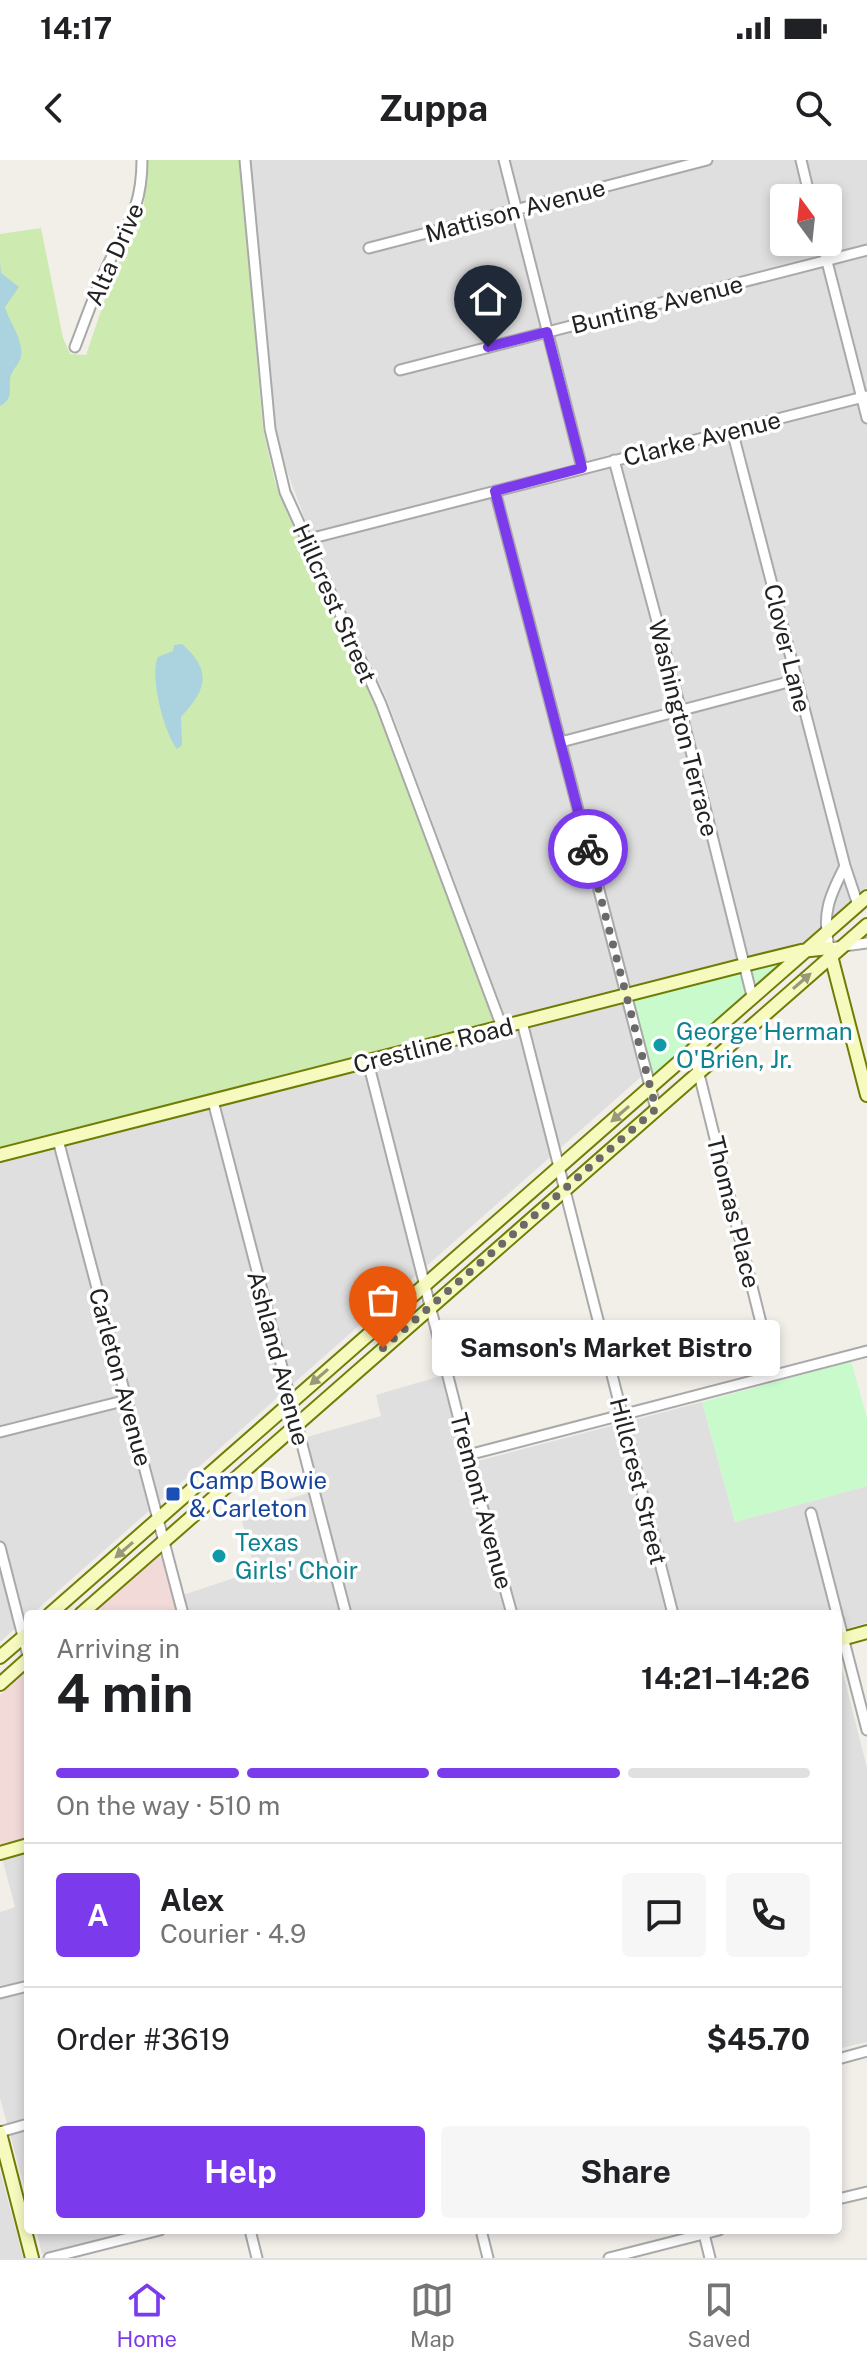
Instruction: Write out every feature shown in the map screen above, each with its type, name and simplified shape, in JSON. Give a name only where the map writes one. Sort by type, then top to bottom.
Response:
[{"type":"main road","points":[[55,1610],[863,901]]},
{"type":"main road","points":[[86,1610],[834,950],[867,925]]},
{"type":"main road","name":"Crestline Road","points":[[0,1155],[744,965],[807,950],[834,950]]},
{"type":"main road","points":[[834,950],[867,1095]]},
{"type":"main road","points":[[93,1577],[107,1591]]},
{"type":"main road","points":[[842,1639],[867,1632]]},
{"type":"main road","points":[[0,1657],[24,1636]]},
{"type":"main road","points":[[0,1684],[24,1662]]},
{"type":"main road","points":[[0,1853],[24,1846]]},
{"type":"main road","points":[[0,2132],[24,2226]]},
{"type":"main road","points":[[26,2234],[32,2258]]},
{"type":"street","name":"Alta Drive","points":[[75,347],[104,272],[137,208],[142,160]]},
{"type":"street","name":"Hillcrest Street","points":[[245,160],[270,429],[285,492],[381,704],[502,1027]]},
{"type":"street","points":[[504,160],[582,468]]},
{"type":"street","name":"Mattison Avenue","points":[[369,248],[707,160]]},
{"type":"street","points":[[801,160],[807,184]]},
{"type":"street","name":"Bunting Avenue","points":[[400,370],[867,250]]},
{"type":"street","points":[[825,256],[864,396],[867,418]]},
{"type":"street","name":"Clarke Avenue","points":[[305,540],[864,396]]},
{"type":"street","name":"Clover Lane","points":[[732,430],[845,866],[863,901]]},
{"type":"street","name":"Washington Terrace","points":[[614,460],[752,996]]},
{"type":"street","points":[[495,491],[656,1109]]},
{"type":"street","points":[[561,742],[796,680]]},
{"type":"street","points":[[834,950],[826,934],[827,904],[845,866]]},
{"type":"street","name":"Crestline Road","points":[[834,950],[867,943]]},
{"type":"street","name":"Hillcrest Street","points":[[522,1022],[672,1610]]},
{"type":"street","name":"Thomas Place","points":[[693,1050],[774,1375]]},
{"type":"street","name":"Tremont Avenue","points":[[368,1062],[511,1610]]},
{"type":"street","name":"Ashland Avenue","points":[[213,1101],[345,1610]]},
{"type":"street","name":"Carleton Avenue","points":[[58,1140],[182,1610]]},
{"type":"street","points":[[468,1455],[867,1351]]},
{"type":"street","points":[[0,1432],[127,1400]]},
{"type":"street","points":[[811,1513],[836,1610]]},
{"type":"street","points":[[0,1547],[24,1631]]},
{"type":"street","points":[[842,1642],[867,1730]]},
{"type":"street","points":[[0,1993],[24,1987]]},
{"type":"street","points":[[842,2058],[867,2051]]},
{"type":"street","points":[[0,2132],[24,2125]]},
{"type":"street","points":[[842,2198],[867,2192]]},
{"type":"street","points":[[49,2258],[144,2234]]},
{"type":"street","points":[[251,2234],[257,2258]]},
{"type":"street","points":[[482,2234],[488,2258]]},
{"type":"street","points":[[609,2258],[696,2234]]},
{"type":"street","points":[[704,2234],[710,2258]]},
{"type":"shaded area","points":[[251,160],[867,160],[867,887],[802,945],[506,1020],[386,697],[310,533],[281,455],[274,416]]},
{"type":"shaded area","points":[[769,964],[37,1610],[24,1610],[24,1621],[0,1642],[0,1161]]},
{"type":"shaded area","points":[[444,1375],[466,1464],[702,1402],[735,1522],[867,1486],[867,1623],[842,1630],[842,1610],[187,1610],[183,1595],[255,1571],[240,1513],[319,1490],[307,1437],[381,1416],[376,1395]]},
{"type":"shaded area","points":[[166,1549],[182,1610],[97,1610]]},
{"type":"shaded area","points":[[842,1669],[867,1768],[867,2042],[842,2048]]},
{"type":"shaded area","points":[[24,1674],[24,1850],[0,1857],[0,1695]]},
{"type":"shaded area","points":[[24,1854],[24,2186],[0,2098],[0,1912],[15,1907],[2,1858]]},
{"type":"shaded area","points":[[0,2170],[23,2258],[0,2258]]},
{"type":"shaded area","points":[[37,2234],[120,2234],[42,2254]]},
{"type":"green space","points":[[146,160],[240,160],[263,429],[275,482],[376,708],[414,802],[494,1023],[0,1149],[0,234],[41,228],[63,338],[70,354],[86,355],[110,284],[144,205]]},
{"type":"green space","points":[[785,961],[652,1078],[632,999]]},
{"type":"green space","points":[[851,1361],[867,1418],[867,1486],[735,1522],[702,1402]]},
{"type":"water","points":[[0,261],[1,273],[19,287],[5,307],[21,350],[11,376],[9,398],[0,406]]},
{"type":"water","points":[[182,644],[198,663],[202,680],[196,698],[181,717],[182,745],[177,749],[159,704],[155,677],[158,657],[173,651],[174,645]]},
{"type":"way so far","points":[[383,1348],[656,1109],[588,849]]},
{"type":"place","name":"George Herman O'Brien, Jr.","points":[[660,1045]]},
{"type":"place","name":"Samson's Market Bistro","points":[[383,1348]]},
{"type":"place","name":"Camp Bowie & Carleton","points":[[173,1494]]},
{"type":"place","name":"Texas Girls' Choir","points":[[219,1556]]},
{"type":"route","points":[[488,347],[547,332],[582,468],[495,491],[588,849]]}]
